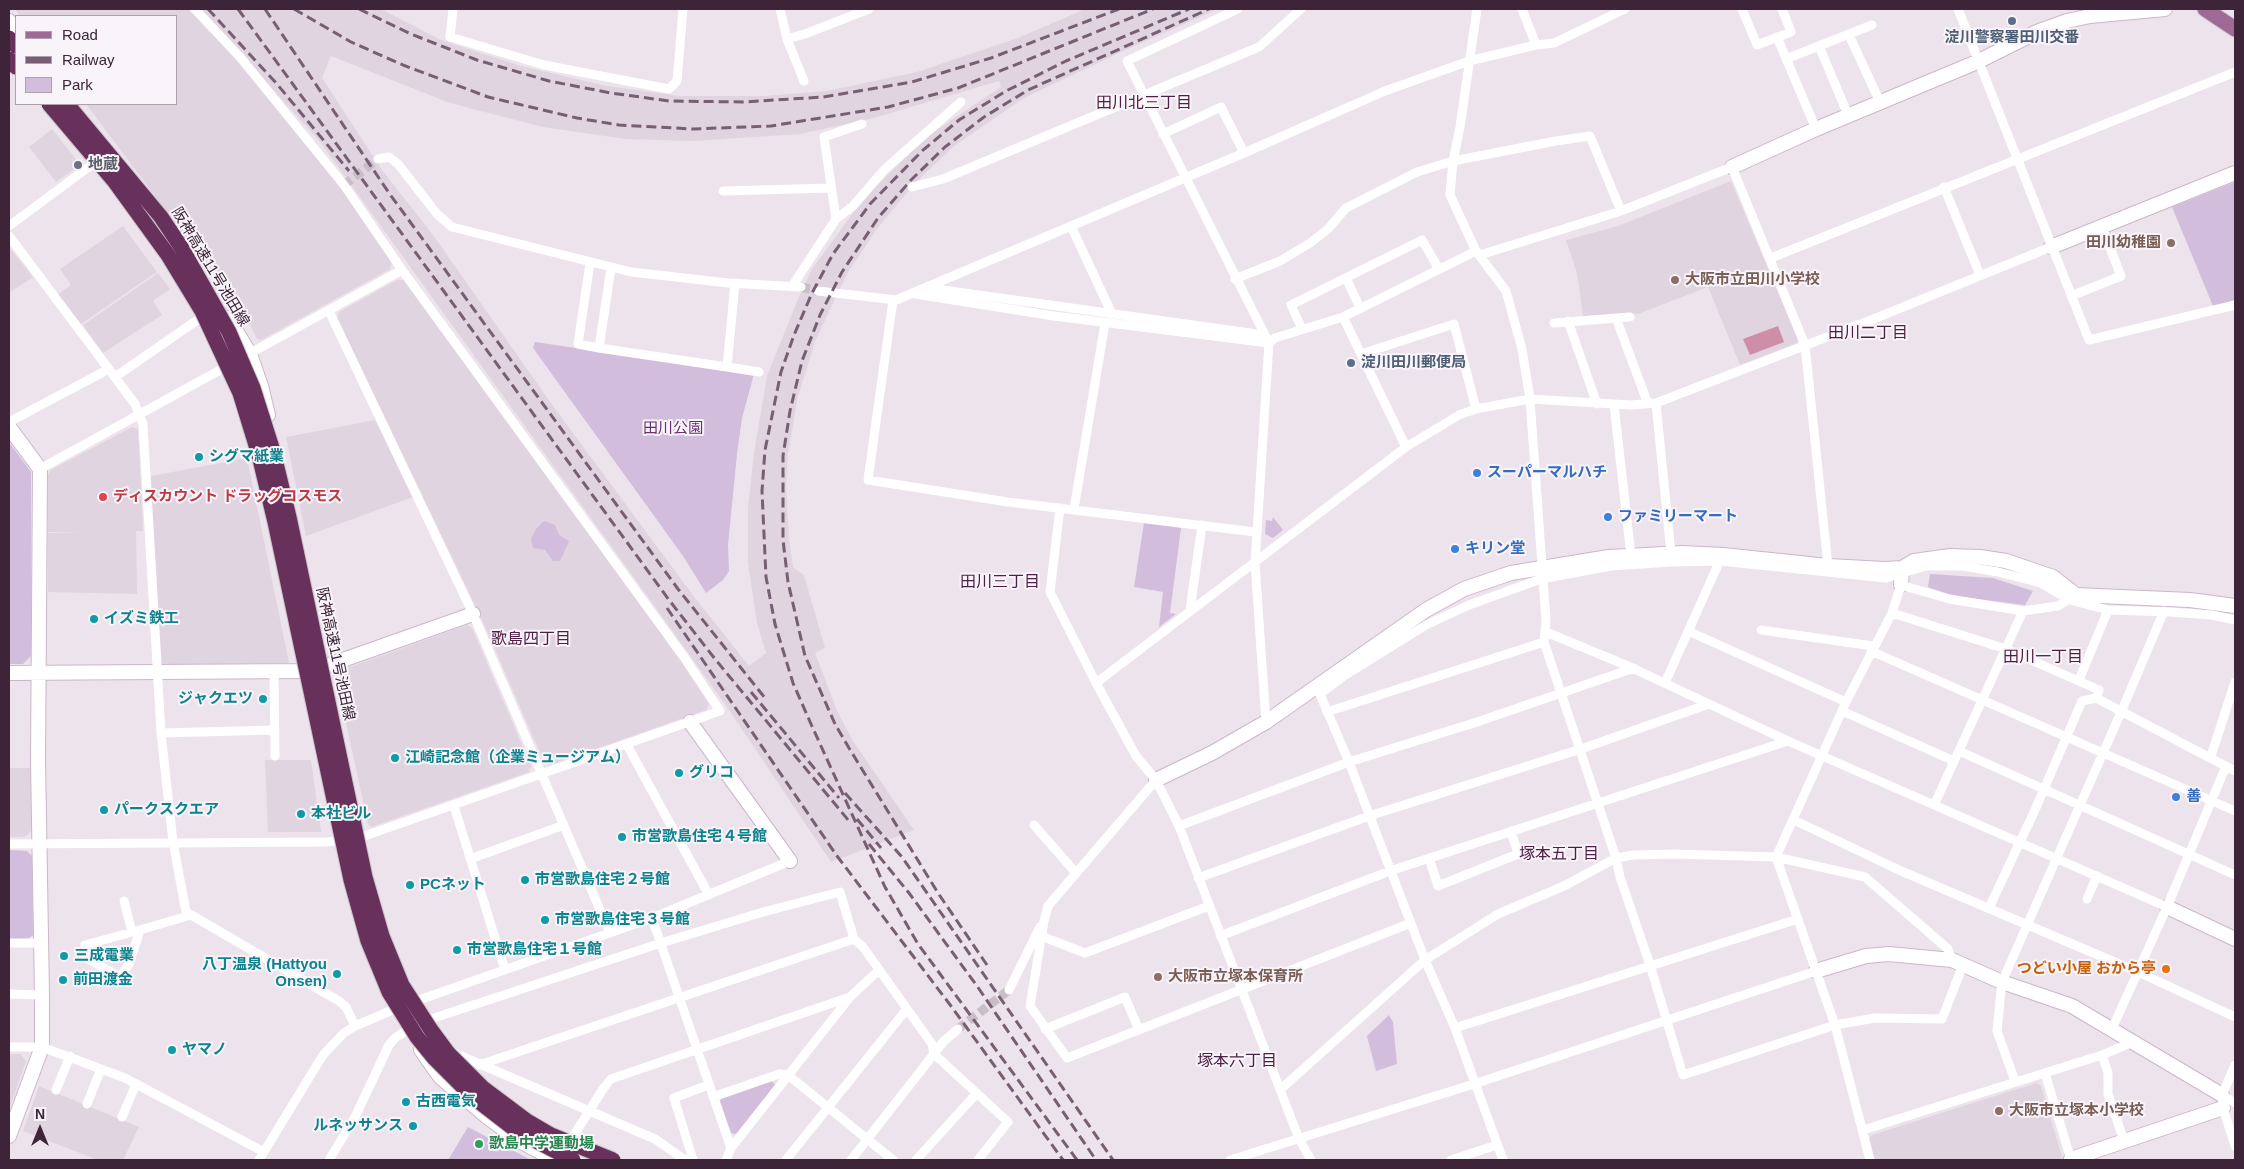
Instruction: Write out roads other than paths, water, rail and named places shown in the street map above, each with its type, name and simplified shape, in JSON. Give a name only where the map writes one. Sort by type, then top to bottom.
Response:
[{"type":"highway","name":"阪神高速11号池田線","points":[[50,105],[115,182],[168,255],[202,311],[240,394],[259,454],[272,505],[351,880],[368,941],[390,992],[428,1051],[473,1098],[517,1131],[573,1160]]},
{"type":"highway","name":"阪神高速11号池田線","points":[[70,105],[161,217],[181,247],[229,332],[253,388],[273,451],[289,518],[365,877],[382,936],[402,985],[430,1030],[448,1053],[483,1088],[527,1121],[551,1134],[613,1160]]},
{"type":"main road","points":[[2206,9],[2235,29]]},
{"type":"street","points":[[9,844],[327,842],[359,838],[543,775],[720,711],[684,657],[402,270],[344,185],[241,58],[195,9]]},
{"type":"street","points":[[453,9],[450,37],[544,65],[669,89],[677,81],[683,9]]},
{"type":"street","points":[[780,9],[787,39],[804,81]]},
{"type":"street","points":[[787,39],[869,9]]},
{"type":"street","points":[[1238,9],[1127,61],[1266,339],[1255,532],[1255,562],[1266,722]]},
{"type":"street","points":[[912,187],[943,179],[1259,47],[1301,9]]},
{"type":"street","points":[[1477,9],[1453,161],[1450,195],[1478,253],[1506,291],[1522,349],[1530,399],[1546,632],[1544,642],[1559,693],[1580,749],[1616,858],[1620,877],[1650,965],[1683,1075],[1835,1025],[1875,1018],[1942,1019],[1958,963]]},
{"type":"street","points":[[1522,9],[1536,45]]},
{"type":"street","points":[[818,291],[893,300],[912,294],[1385,91],[1469,61],[1536,45],[1554,43],[1625,9]]},
{"type":"street","points":[[1742,9],[1757,46],[1791,32],[1782,9]]},
{"type":"street","points":[[1958,9],[2050,246],[2089,340],[2235,305]]},
{"type":"street","points":[[912,294],[1105,322],[1266,339],[1275,338],[1343,317],[1439,269],[1478,253],[1622,211],[1732,167],[1848,115],[1978,62],[2039,31],[2067,21],[2165,9]]},
{"type":"street","points":[[1786,59],[1872,25]]},
{"type":"street","points":[[1850,35],[1880,102]]},
{"type":"street","points":[[1777,38],[1816,129]]},
{"type":"street","points":[[1819,46],[1848,115]]},
{"type":"street","points":[[1771,258],[1944,187],[2018,160],[2235,72]]},
{"type":"street","points":[[378,159],[389,158],[398,164],[437,214],[452,227],[631,272],[735,283],[797,286],[836,219],[853,206],[885,169],[961,102]]},
{"type":"street","points":[[70,105],[220,304],[250,354],[261,386],[287,494],[359,838],[386,953],[410,1028],[429,1063],[454,1090],[520,1141],[557,1160],[589,1109],[612,1078],[850,997]]},
{"type":"street","points":[[1163,134],[1221,107],[1244,153]]},
{"type":"street","points":[[836,219],[824,137],[862,124]]},
{"type":"street","points":[[1235,279],[1280,261],[1310,243],[1328,229],[1346,208],[1417,172],[1453,161],[1590,136],[1622,211]]},
{"type":"street","points":[[9,226],[107,153]]},
{"type":"street","points":[[1732,167],[1771,258],[1805,345],[1828,566]]},
{"type":"street","points":[[1096,683],[1406,447],[1459,415],[1476,409],[1530,399],[1597,404],[1652,404],[1805,345],[2235,173]]},
{"type":"street","points":[[1944,187],[1980,275]]},
{"type":"street","points":[[723,191],[831,188]]},
{"type":"street","points":[[2071,296],[2121,276],[2101,225]]},
{"type":"street","points":[[1072,226],[1112,314]]},
{"type":"street","points":[[9,236],[115,377],[143,424],[161,733],[173,842],[186,912],[340,1002],[346,1007],[355,1026]]},
{"type":"street","points":[[1302,329],[1291,305],[1422,240],[1439,269]]},
{"type":"street","points":[[590,263],[578,344],[759,372]]},
{"type":"street","points":[[599,348],[611,268]]},
{"type":"street","points":[[40,469],[402,270]]},
{"type":"street","points":[[1346,278],[1360,308]]},
{"type":"street","points":[[727,367],[735,283]]},
{"type":"street","points":[[928,288],[1112,314],[1222,327],[1266,339]]},
{"type":"street","points":[[893,300],[868,480],[1060,508],[1255,532]]},
{"type":"street","points":[[115,377],[220,304]]},
{"type":"street","points":[[329,311],[473,614],[610,933]]},
{"type":"street","points":[[1343,317],[1406,447]]},
{"type":"street","points":[[1554,322],[1630,317]]},
{"type":"street","points":[[1616,318],[1652,404],[1671,554]]},
{"type":"street","points":[[1568,321],[1597,404]]},
{"type":"street","points":[[1074,509],[1105,322]]},
{"type":"street","points":[[1361,354],[1454,324],[1476,409]]},
{"type":"street","points":[[9,422],[109,369]]},
{"type":"street","points":[[1614,404],[1631,556]]},
{"type":"street","points":[[9,427],[40,469],[40,843],[42,943],[42,1047],[9,1136]]},
{"type":"street","points":[[1060,508],[1050,592],[1096,683],[1136,756],[1156,780],[1179,826],[1240,990],[1281,1089],[1299,1139],[1311,1160]]},
{"type":"street","points":[[1190,610],[1202,525]]},
{"type":"street","points":[[1541,573],[1631,556],[1671,554],[1885,570],[1902,576],[1949,599],[2023,611],[2058,606],[2073,597],[2190,600],[2235,606]]},
{"type":"street","points":[[1868,1160],[1863,1130],[1835,1025],[1776,857],[1846,702],[1892,613],[1902,576],[1914,561],[1950,556],[1980,557],[2006,561],[2053,577],[2073,597],[2108,610],[2164,611],[2212,615],[2235,620]]},
{"type":"street","points":[[1665,683],[1721,558]]},
{"type":"street","points":[[1411,923],[1067,1058],[1030,1006],[1041,936],[1048,906],[1156,780],[1212,753],[1318,690],[1426,610],[1464,589],[1511,573],[1541,573],[1721,558],[1874,578],[1902,576]]},
{"type":"street","points":[[2078,680],[2108,610]]},
{"type":"street","points":[[1935,803],[2023,611]]},
{"type":"street","points":[[2015,1082],[1997,1031],[2002,982],[2164,611]]},
{"type":"street","points":[[1892,613],[2006,649],[2099,690],[2096,698]]},
{"type":"street","points":[[9,673],[305,670],[323,667],[473,614]]},
{"type":"street","points":[[1761,630],[1872,649],[2235,811]]},
{"type":"street","points":[[1688,631],[1846,702]]},
{"type":"street","points":[[1546,632],[1634,668],[1788,741],[1823,754],[1887,785],[1935,803],[2235,939]]},
{"type":"street","points":[[1327,712],[1544,642]]},
{"type":"street","points":[[1179,826],[1349,762],[1477,722],[1634,668]]},
{"type":"street","points":[[274,671],[275,756]]},
{"type":"street","points":[[2211,756],[2235,682]]},
{"type":"street","points":[[1318,690],[1349,762],[1425,960],[1455,1028],[1503,1160]]},
{"type":"street","points":[[1989,908],[2082,701],[2096,698],[2211,756],[2235,771]]},
{"type":"street","points":[[1198,878],[1369,816],[1580,749],[1710,704]]},
{"type":"street","points":[[1842,711],[1954,761]]},
{"type":"street","points":[[9,1047],[42,1047],[70,1056],[136,1084],[261,1156],[323,1055],[344,1033],[355,1026],[402,1006],[652,918],[790,861],[690,722]]},
{"type":"street","points":[[161,733],[275,730]]},
{"type":"street","points":[[1220,936],[1390,871],[1788,741]]},
{"type":"street","points":[[627,745],[709,894]]},
{"type":"street","points":[[1959,751],[2235,875]]},
{"type":"street","points":[[2112,1029],[2168,907],[2226,766]]},
{"type":"street","points":[[454,806],[506,970]]},
{"type":"street","points":[[1794,820],[1902,871],[2138,972],[2235,1017]]},
{"type":"street","points":[[470,859],[564,825]]},
{"type":"street","points":[[1034,825],[1076,873]]},
{"type":"street","points":[[1429,858],[1438,886],[1518,854],[1511,831]]},
{"type":"street","points":[[1281,1089],[1425,960],[1498,914],[1564,886],[1616,858],[1633,855],[1676,854],[1776,857],[1865,877],[1948,949],[1958,963]]},
{"type":"street","points":[[2087,899],[2097,876]]},
{"type":"street","points":[[329,1160],[363,1101],[389,1046],[395,1038],[410,1028],[434,1018],[661,943],[763,912],[840,892],[854,939],[863,947],[932,1044],[934,1054],[1008,1122],[978,1160]]},
{"type":"street","points":[[124,902],[136,931],[129,964],[120,977],[86,957],[86,945],[136,931],[191,915]]},
{"type":"street","points":[[1041,936],[1085,953],[1209,906]]},
{"type":"street","points":[[652,918],[695,1049],[731,1148]]},
{"type":"street","points":[[1455,1028],[1798,919]]},
{"type":"street","points":[[1009,990],[1025,954],[1044,921]]},
{"type":"street","points":[[479,1065],[854,939]]},
{"type":"street","points":[[9,943],[42,943]]},
{"type":"street","points":[[1230,1160],[1474,1084],[1816,971],[1866,956],[1889,954],[1958,963],[2002,982],[2072,1006],[2133,1042],[2227,1102]]},
{"type":"street","points":[[726,1160],[731,1148],[850,997],[879,970]]},
{"type":"street","points":[[9,994],[42,994]]},
{"type":"street","points":[[1045,1029],[1125,997],[1139,1030]]},
{"type":"street","points":[[786,1160],[906,1010]]},
{"type":"street","points":[[410,1028],[479,1065],[589,1109],[655,1139],[685,1160]]},
{"type":"street","points":[[851,1160],[934,1054],[958,1029]]},
{"type":"street","points":[[1863,1130],[2044,1073],[2133,1042]]},
{"type":"street","points":[[2102,1054],[2108,1073],[2108,1094],[2124,1141]]},
{"type":"street","points":[[56,1090],[70,1056]]},
{"type":"street","points":[[2235,1066],[2227,1102],[2235,1146]]},
{"type":"street","points":[[88,1104],[101,1069]]},
{"type":"street","points":[[2044,1073],[2071,1160],[2227,1102]]},
{"type":"street","points":[[713,1097],[779,1074],[788,1075],[893,1160]]},
{"type":"street","points":[[122,1117],[136,1084]]},
{"type":"street","points":[[693,1160],[674,1098],[708,1085]]},
{"type":"street","points":[[916,1160],[976,1093]]},
{"type":"street","points":[[1451,1160],[1497,1145]]},
{"type":"tunnel","points":[[344,185],[378,159]]},
{"type":"tunnel","points":[[801,287],[818,291]]},
{"type":"tunnel","points":[[958,1029],[1009,990]]},
{"type":"railway","points":[[208,9],[277,84],[349,171]]},
{"type":"railway","points":[[238,9],[669,600],[715,659],[849,821]]},
{"type":"railway","points":[[265,9],[389,193],[678,589],[765,698]]},
{"type":"railway","points":[[294,9],[351,42],[403,65],[488,97],[577,118],[619,125],[693,129],[771,126],[888,107],[958,88],[1153,9]]},
{"type":"railway","points":[[359,9],[411,34],[477,60],[549,81],[611,93],[669,101],[743,102],[823,97],[912,82],[991,58],[1119,9]]},
{"type":"railway","points":[[1077,1160],[918,944],[885,887],[811,724],[793,683],[775,624],[766,577],[762,491],[765,450],[781,372],[794,335],[812,293],[833,254],[870,204],[922,151],[959,120],[1006,91],[1066,61],[1189,9]]},
{"type":"railway","points":[[987,965],[938,893],[849,748],[835,724],[805,656],[788,582],[783,540],[783,456],[790,411],[802,361],[820,315],[842,272],[878,218],[911,180],[945,147],[984,117],[1028,90],[1209,9]]},
{"type":"railway","points":[[667,608],[837,856],[951,1006],[1063,1160]]},
{"type":"railway","points":[[751,692],[839,798]]},
{"type":"railway","points":[[845,793],[902,857],[1113,1160]]},
{"type":"railway","points":[[857,819],[881,848]]},
{"type":"railway","points":[[869,844],[909,893],[977,986],[1096,1160]]},
{"type":"place","name":"淀川警察署田川交番","points":[[2012,21]]},
{"type":"place","name":"地蔵","points":[[78,165]]},
{"type":"place","name":"田川幼稚園","points":[[2171,243]]},
{"type":"place","name":"大阪市立田川小学校","points":[[1675,280]]},
{"type":"place","name":"淀川田川郵便局","points":[[1351,363]]},
{"type":"place","name":"シグマ紙業","points":[[199,457]]},
{"type":"place","name":"スーパーマルハチ","points":[[1477,473]]},
{"type":"place","name":"ディスカウント ドラッグコスモス","points":[[103,497]]},
{"type":"place","name":"ファミリーマート","points":[[1608,517]]},
{"type":"place","name":"キリン堂","points":[[1455,549]]},
{"type":"place","name":"イズミ鉄工","points":[[94,619]]},
{"type":"place","name":"ジャクエツ","points":[[263,699]]},
{"type":"place","name":"江崎記念館（企業ミュージアム）","points":[[395,758]]},
{"type":"place","name":"グリコ","points":[[679,773]]},
{"type":"place","name":"善","points":[[2176,797]]},
{"type":"place","name":"パークスクエア","points":[[104,810]]},
{"type":"place","name":"本社ビル","points":[[301,814]]},
{"type":"place","name":"市営歌島住宅４号館","points":[[622,837]]},
{"type":"place","name":"市営歌島住宅２号館","points":[[525,880]]},
{"type":"place","name":"PCネット","points":[[410,885]]},
{"type":"place","name":"市営歌島住宅３号館","points":[[545,920]]},
{"type":"place","name":"市営歌島住宅１号館","points":[[457,950]]},
{"type":"place","name":"三成電業","points":[[64,956]]},
{"type":"place","name":"つどい小屋 おから亭","points":[[2166,969]]},
{"type":"place","name":"八丁温泉 (Hattyou Onsen)","points":[[337,974]]},
{"type":"place","name":"大阪市立塚本保育所","points":[[1158,977]]},
{"type":"place","name":"前田渡金","points":[[63,980]]},
{"type":"place","name":"ヤマノ","points":[[172,1050]]},
{"type":"place","name":"古西電気","points":[[406,1102]]},
{"type":"place","name":"大阪市立塚本小学校","points":[[1999,1111]]},
{"type":"place","name":"ルネッサンス","points":[[413,1126]]},
{"type":"place","name":"歌島中学運動場","points":[[479,1144]]},
{"type":"district","name":"田川北三丁目","points":[[1144,104]]},
{"type":"district","name":"田川二丁目","points":[[1868,334]]},
{"type":"district","name":"田川三丁目","points":[[1000,583]]},
{"type":"district","name":"歌島四丁目","points":[[531,640]]},
{"type":"district","name":"田川一丁目","points":[[2043,658]]},
{"type":"district","name":"塚本五丁目","points":[[1559,855]]},
{"type":"district","name":"塚本六丁目","points":[[1237,1062]]},
{"type":"park label","name":"田川公園","points":[[673,429]]}]
